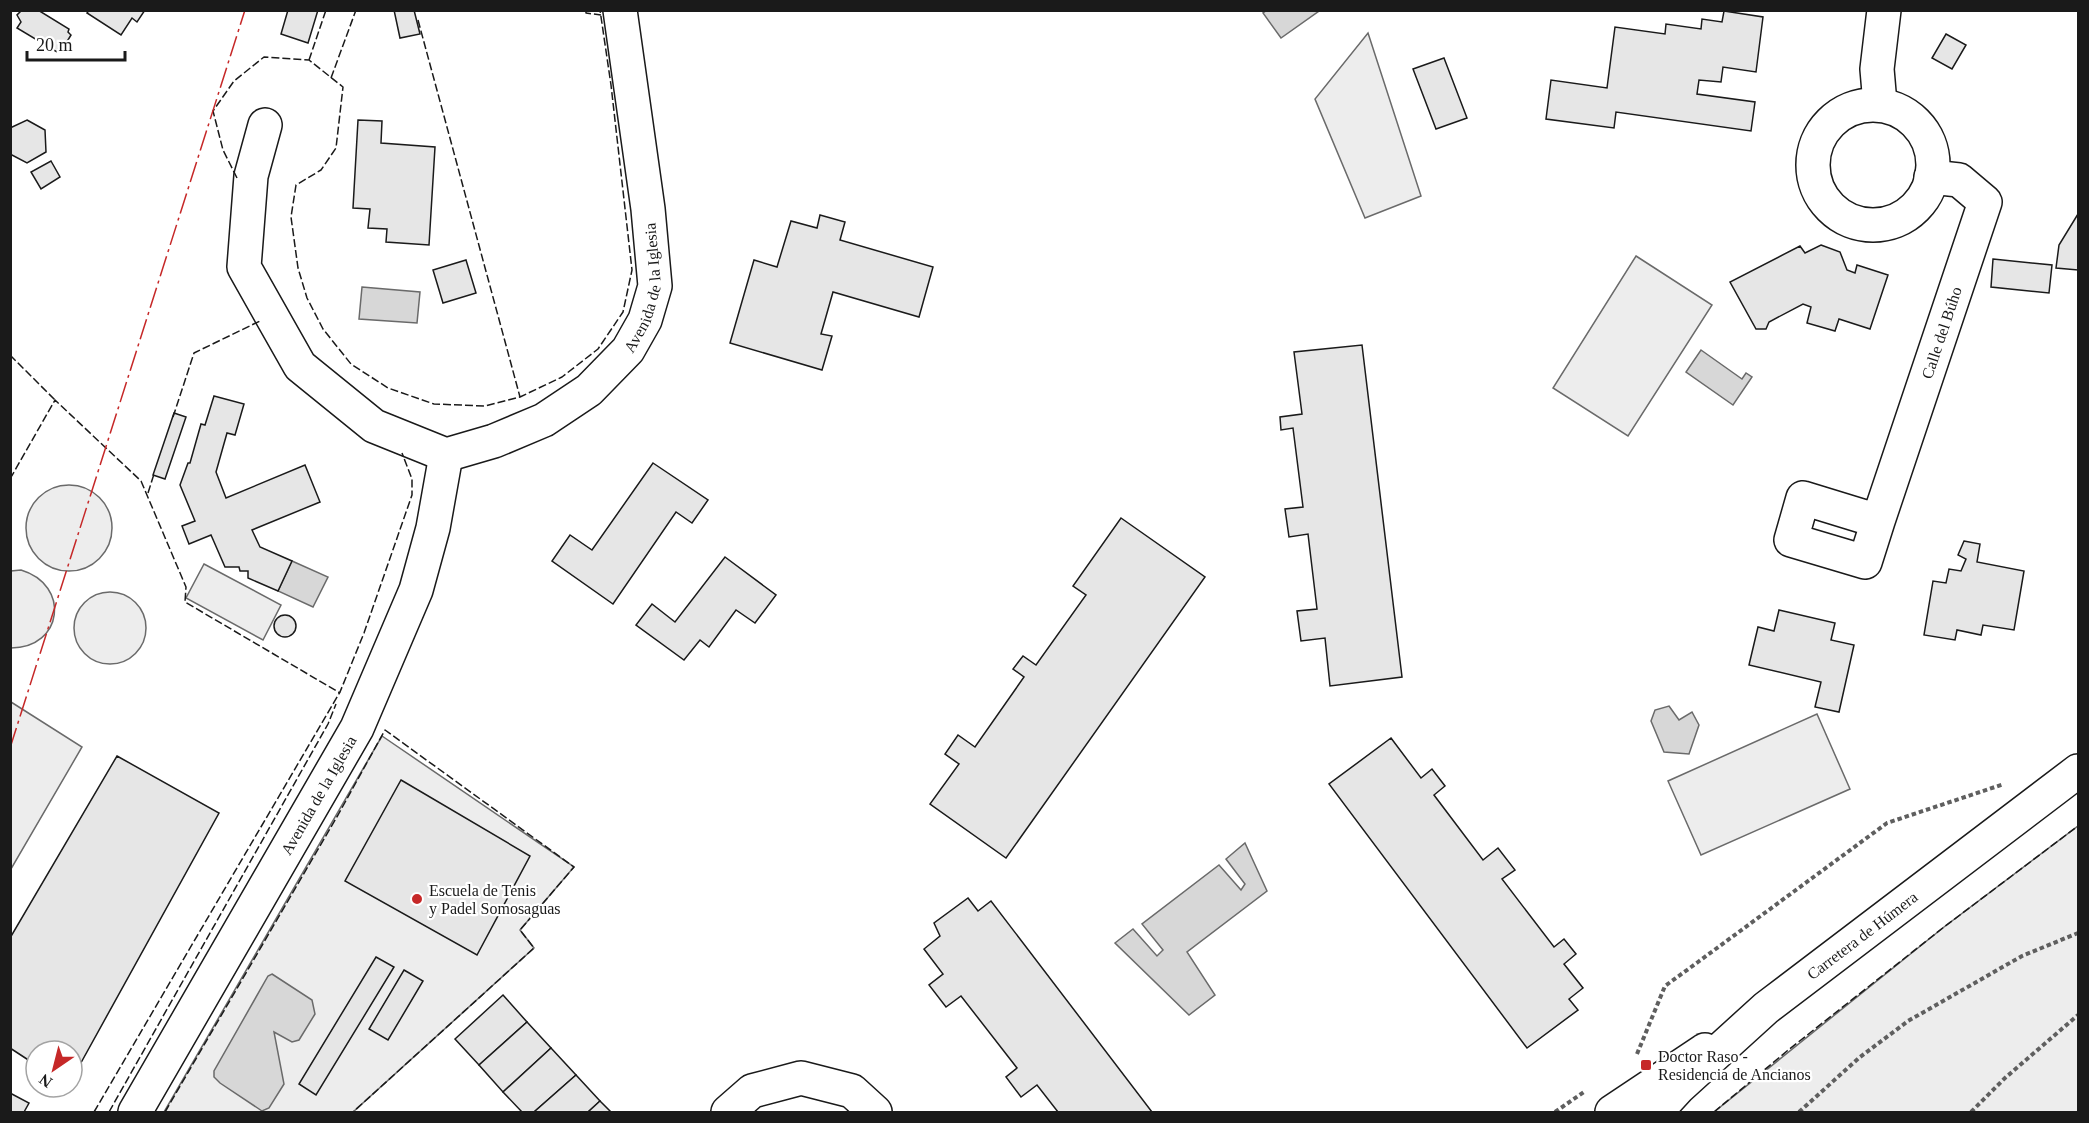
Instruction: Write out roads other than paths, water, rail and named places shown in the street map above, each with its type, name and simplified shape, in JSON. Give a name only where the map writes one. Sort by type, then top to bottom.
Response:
[{"type":"street","name":"Avenida de la Iglesia","points":[[135,1113],[357,728],[416,590],[433,528],[446,455],[494,441],[544,420],[589,390],[627,350],[645,320],[655,286],[648,209],[620,10]]},
{"type":"street","points":[[1880,104],[1877,69],[1884,10]]},
{"type":"street","points":[[1880,104],[1904,113],[1917,125],[1928,141],[1932,159],[1931,177],[1924,196],[1911,212],[1893,221],[1874,225],[1853,221],[1836,212],[1822,197],[1814,178],[1813,159],[1818,139],[1830,123],[1846,111],[1866,105],[1880,104]]},
{"type":"street","points":[[265,125],[251,176],[244,267],[300,366],[374,426],[446,455]]},
{"type":"street","name":"Calle del Búho","points":[[1878,521],[1985,202],[1959,180],[1931,177]]},
{"type":"street","name":"Carretera de Húmera","points":[[1656,1113],[1678,1088],[1766,1008],[2079,771]]},
{"type":"street","points":[[1612,1113],[1766,1008]]},
{"type":"street","points":[[728,1113],[752,1091],[801,1078],[852,1091],[875,1113]]},
{"type":"place","name":"Escuela de Tenis y Padel Somosaguas","points":[[417,899]]},
{"type":"place","name":"Doctor Raso - Residencia de Ancianos","points":[[1646,1065]]}]
